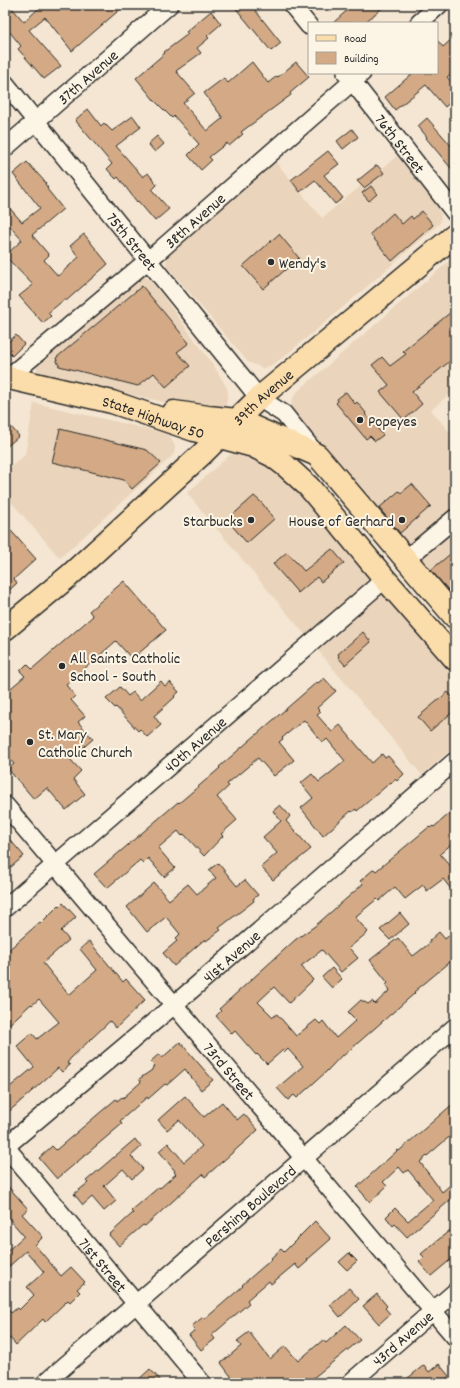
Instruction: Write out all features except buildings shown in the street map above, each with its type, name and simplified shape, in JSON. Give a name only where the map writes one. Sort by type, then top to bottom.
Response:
[{"type":"main road","name":"39th Avenue","points":[[5,629],[69,576],[259,398],[455,235]]},
{"type":"main road","points":[[6,378],[112,402]]},
{"type":"main road","name":"State Highway 50","points":[[112,402],[237,420],[317,455],[455,617]]},
{"type":"main road","name":"State Highway 50","points":[[112,402],[194,430],[253,446],[273,456],[309,487],[385,579],[455,660]]},
{"type":"street","name":"37th Avenue","points":[[5,148],[169,5]]},
{"type":"street","points":[[292,5],[308,25]]},
{"type":"street","points":[[420,22],[439,5]]},
{"type":"street","name":"76th Street","points":[[354,76],[455,213]]},
{"type":"street","name":"38th Avenue","points":[[6,378],[148,260],[354,76]]},
{"type":"street","name":"75th Street","points":[[5,83],[259,398],[284,414],[317,455]]},
{"type":"street","name":"75th Street","points":[[259,398],[266,432],[286,466]]},
{"type":"street","points":[[406,559],[455,518]]},
{"type":"street","name":"40th Avenue","points":[[5,908],[385,579]]},
{"type":"street","name":"41st Avenue","points":[[5,1147],[174,1005],[455,761]]},
{"type":"street","name":"73rd Street","points":[[5,805],[455,1337]]},
{"type":"street","name":"Pershing Boulevard","points":[[45,1383],[455,1027]]},
{"type":"street","name":"71st Street","points":[[5,1147],[202,1383]]},
{"type":"street","name":"43rd Avenue","points":[[350,1383],[455,1292]]},
{"type":"shaded area","points":[[397,156],[438,207],[441,216],[440,223],[285,356],[270,366],[263,368],[248,362],[166,265],[167,255],[274,160],[322,218]]},
{"type":"shaded area","points":[[455,256],[455,389],[431,410],[455,439],[455,609],[293,418],[290,409],[293,398],[297,392]]},
{"type":"shaded area","points":[[142,276],[146,277],[154,284],[214,366],[227,388],[228,393],[226,405],[222,409],[211,413],[41,374],[37,370],[37,365],[39,362]]},
{"type":"shaded area","points":[[34,403],[165,433],[170,436],[175,447],[174,453],[171,457],[60,558],[5,495],[5,472],[25,455]]},
{"type":"shaded area","points":[[236,452],[254,457],[284,475],[455,668],[455,746],[422,775],[187,493],[230,455]]},
{"type":"place","name":"Wendy's","points":[[271,262]]},
{"type":"place","name":"Popeyes","points":[[360,420]]},
{"type":"place","name":"Starbucks","points":[[251,520]]},
{"type":"place","name":"House of Gerhard","points":[[402,520]]},
{"type":"place","name":"All Saints Catholic School - South","points":[[62,666]]},
{"type":"place","name":"St. Mary Catholic Church","points":[[30,742]]}]
